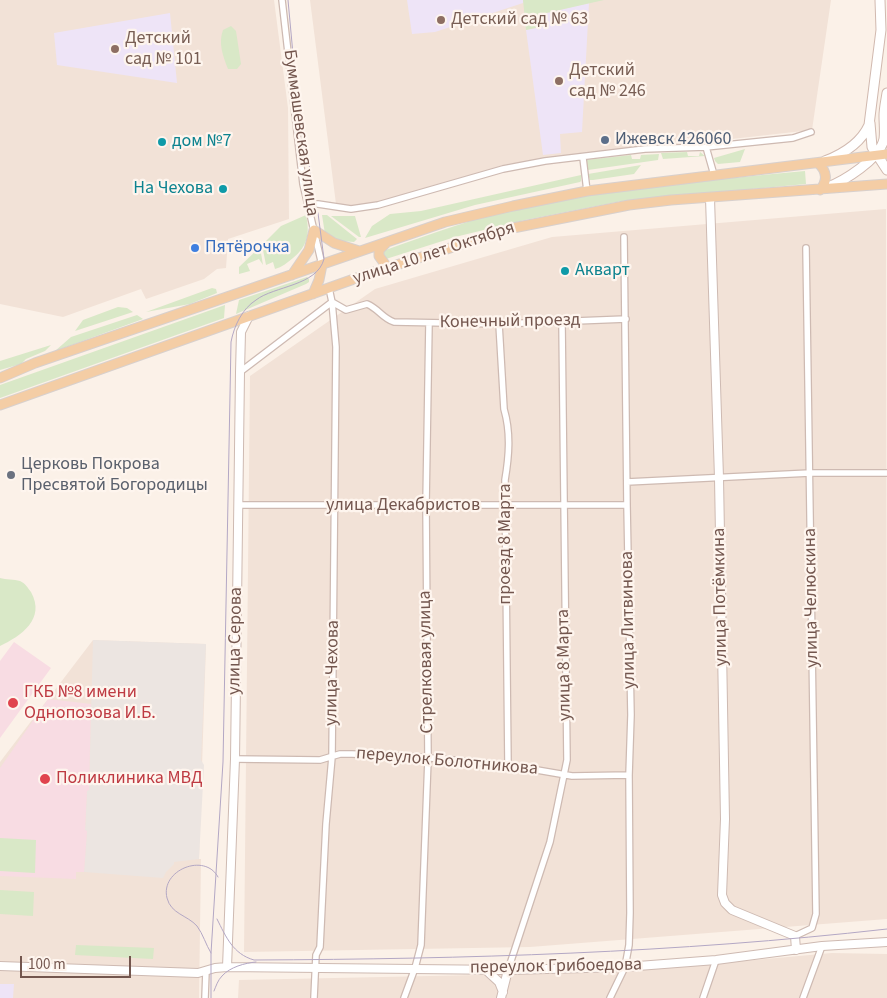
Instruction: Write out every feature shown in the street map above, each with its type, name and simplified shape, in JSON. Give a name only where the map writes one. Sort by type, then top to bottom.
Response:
[{"type":"main road","points":[[880,0],[881,30],[870,121],[872,147],[875,155],[887,170]]},
{"type":"main road","points":[[820,190],[848,176],[880,149],[884,139],[887,93]]},
{"type":"main road","points":[[820,190],[825,184],[826,176],[824,169],[818,163],[842,153],[855,143],[867,130],[870,121]]},
{"type":"main road","name":"улица 10 лет Октября","points":[[0,378],[35,364],[445,222],[587,191],[887,154]]},
{"type":"main road","name":"улица 10 лет Октября","points":[[0,405],[387,267],[513,228],[629,205],[887,184]]},
{"type":"main road","points":[[292,275],[308,250],[314,230],[334,243],[360,251]]},
{"type":"main road","points":[[386,243],[379,250],[379,256],[387,267]]},
{"type":"main road","points":[[313,294],[319,280],[322,265]]},
{"type":"street","name":"Буммашевская улица","points":[[282,0],[303,184],[322,265]]},
{"type":"street","points":[[308,204],[351,209],[378,205],[503,169],[545,161],[583,158],[645,149],[706,147],[792,138],[810,132]]},
{"type":"street","points":[[706,147],[714,174]]},
{"type":"street","points":[[583,158],[587,191]]},
{"type":"street","name":"улица Потёмкина","points":[[710,198],[719,478],[725,819],[722,895],[725,903],[732,910],[795,936]]},
{"type":"street","name":"улица Литвинова","points":[[610,998],[625,967],[629,945],[630,913],[629,775],[631,716],[624,237]]},
{"type":"street","name":"улица Челюскина","points":[[795,936],[812,928],[816,914],[806,248]]},
{"type":"street","name":"улица Чехова","points":[[314,998],[316,955],[320,947],[326,824],[332,757],[336,347],[329,288]]},
{"type":"street","points":[[240,372],[332,302]]},
{"type":"street","name":"Конечный проезд","points":[[332,302],[346,310],[367,304],[377,309],[386,319],[394,322],[499,324],[626,318]]},
{"type":"street","name":"улица Серова","points":[[227,967],[235,759],[241,332],[249,316]]},
{"type":"street","name":"улица 8 Марта","points":[[502,995],[508,970],[550,842],[567,760],[562,322]]},
{"type":"street","name":"Стрелковая улица","points":[[404,998],[421,945],[428,759],[426,504],[429,323]]},
{"type":"street","name":"проезд 8 Марта","points":[[499,324],[504,409],[508,421],[510,450],[505,480],[508,765]]},
{"type":"street","points":[[627,482],[810,473],[887,473]]},
{"type":"street","name":"улица Декабристов","points":[[239,505],[627,505]]},
{"type":"street","name":"переулок Болотникова","points":[[235,759],[320,760],[340,754],[352,754],[508,765],[572,776],[629,775]]},
{"type":"street","points":[[795,936],[796,950]]},
{"type":"street","name":"переулок Грибоедова","points":[[0,966],[198,974],[227,967],[526,970],[625,967],[716,960],[822,946],[886,942]]},
{"type":"street","points":[[803,998],[822,946]]},
{"type":"street","points":[[703,998],[716,960]]},
{"type":"street","points":[[485,970],[500,982],[502,995]]},
{"type":"street","points":[[505,982],[514,975],[526,970]]},
{"type":"street","points":[[205,998],[206,971]]},
{"type":"shaded area","points":[[0,0],[274,0],[288,108],[289,219],[228,239],[226,268],[217,269],[204,279],[146,299],[141,289],[63,317],[0,304]]},
{"type":"shaded area","points":[[310,0],[831,0],[812,130],[508,164],[372,205],[351,207],[336,204]]},
{"type":"shaded area","name":"Детский сад № 63","points":[[407,0],[523,0],[523,3],[435,32],[412,34]]},
{"type":"shaded area","name":"Детский сад № 246","points":[[589,3],[582,132],[560,134],[561,153],[543,155],[526,30],[542,27],[542,14]]},
{"type":"shaded area","name":"Детский сад № 101","points":[[170,13],[177,83],[57,65],[54,33]]},
{"type":"shaded area","points":[[886,209],[887,919],[530,947],[244,952],[250,376],[375,289],[552,237]]},
{"type":"shaded area","points":[[93,640],[206,644],[199,859],[201,859],[199,998],[0,998],[0,762]]},
{"type":"shaded area","points":[[93,640],[206,644],[201,760],[204,765],[199,859],[174,862],[163,878],[84,872],[87,790],[89,790]]},
{"type":"shaded area","name":"ГКБ №8 имени Однопозова И.Б.","points":[[14,642],[51,668],[0,738],[0,661]]},
{"type":"shaded area","name":"Поликлиника МВД","points":[[48,699],[91,704],[89,790],[87,791],[84,872],[76,872],[76,879],[0,876],[0,768]]},
{"type":"shaded area","points":[[832,953],[887,954],[887,998],[238,998],[239,980],[621,972]]},
{"type":"shaded area","points":[[0,984],[14,984],[13,998],[0,998]]},
{"type":"green space","points":[[523,0],[604,0],[542,14],[544,26],[526,30]]},
{"type":"green space","points":[[231,26],[236,31],[241,64],[237,69],[228,69],[221,45],[223,30]]},
{"type":"green space","points":[[745,149],[740,162],[718,164],[715,161],[714,158]]},
{"type":"green space","points":[[687,152],[688,156],[699,156],[700,152],[705,156],[663,159],[661,153]]},
{"type":"green space","points":[[659,154],[658,160],[588,170],[586,160],[631,155],[632,159],[640,159],[641,155]]},
{"type":"green space","points":[[641,165],[634,174],[590,180],[588,174]]},
{"type":"green space","points":[[805,171],[806,184],[622,201],[525,220],[455,237],[386,259],[383,256],[383,251],[437,232],[473,220],[529,206],[632,189]]},
{"type":"green space","points":[[581,175],[580,182],[475,205],[365,238],[372,226],[390,214],[421,211]]},
{"type":"green space","points":[[306,215],[308,233],[302,249],[280,267],[275,269],[273,262],[266,265],[262,245],[281,226]]},
{"type":"green space","points":[[322,215],[327,215],[357,239],[354,242],[341,241],[325,234]]},
{"type":"green space","points":[[331,216],[355,216],[361,237],[359,237]]},
{"type":"green space","points":[[260,247],[263,265],[259,259],[247,264],[250,271],[239,274],[239,267]]},
{"type":"green space","points":[[307,277],[309,282],[306,284],[236,314],[239,300]]},
{"type":"green space","points":[[212,288],[216,289],[217,293],[190,304],[146,312]]},
{"type":"green space","points":[[225,305],[224,318],[0,398],[0,385]]},
{"type":"green space","points":[[118,307],[127,308],[133,312],[75,331],[83,320]]},
{"type":"green space","points":[[137,315],[143,319],[55,351],[71,337]]},
{"type":"green space","points":[[51,345],[45,351],[26,359],[21,364],[0,370],[0,361]]},
{"type":"green space","points":[[0,578],[18,580],[25,584],[35,602],[35,610],[33,618],[23,632],[0,646]]},
{"type":"green space","points":[[0,838],[36,840],[35,873],[0,871]]},
{"type":"green space","points":[[0,890],[34,892],[33,916],[0,914]]},
{"type":"green space","points":[[76,945],[154,948],[153,959],[75,955]]},
{"type":"tram line","points":[[211,998],[211,953],[223,762],[231,342],[239,318],[251,304],[264,295],[313,275],[320,268],[324,259],[294,65],[288,0]]},
{"type":"tram line","points":[[211,953],[197,926],[172,908],[167,898],[167,888],[170,879],[177,872],[194,865],[204,866],[212,870],[218,877]]},
{"type":"tram line","points":[[217,919],[235,949],[254,960],[413,958],[571,953],[729,944],[887,929]]},
{"type":"tram line","points":[[214,991],[217,983],[229,970],[243,964],[256,962]]},
{"type":"place","name":"Детский сад № 63","points":[[441,20]]},
{"type":"place","name":"Детский сад № 101","points":[[115,49]]},
{"type":"place","name":"Детский сад № 246","points":[[559,81]]},
{"type":"place","name":"Ижевск 426060","points":[[605,140]]},
{"type":"place","name":"дом №7","points":[[162,142]]},
{"type":"place","name":"На Чехова","points":[[223,189]]},
{"type":"place","name":"Пятёрочка","points":[[195,248]]},
{"type":"place","name":"Акварт","points":[[565,271]]},
{"type":"place","name":"Церковь Покрова Пресвятой Богородицы","points":[[11,475]]},
{"type":"place","name":"ГКБ №8 имени Однопозова И.Б.","points":[[13,703]]},
{"type":"place","name":"Поликлиника МВД","points":[[45,779]]}]
